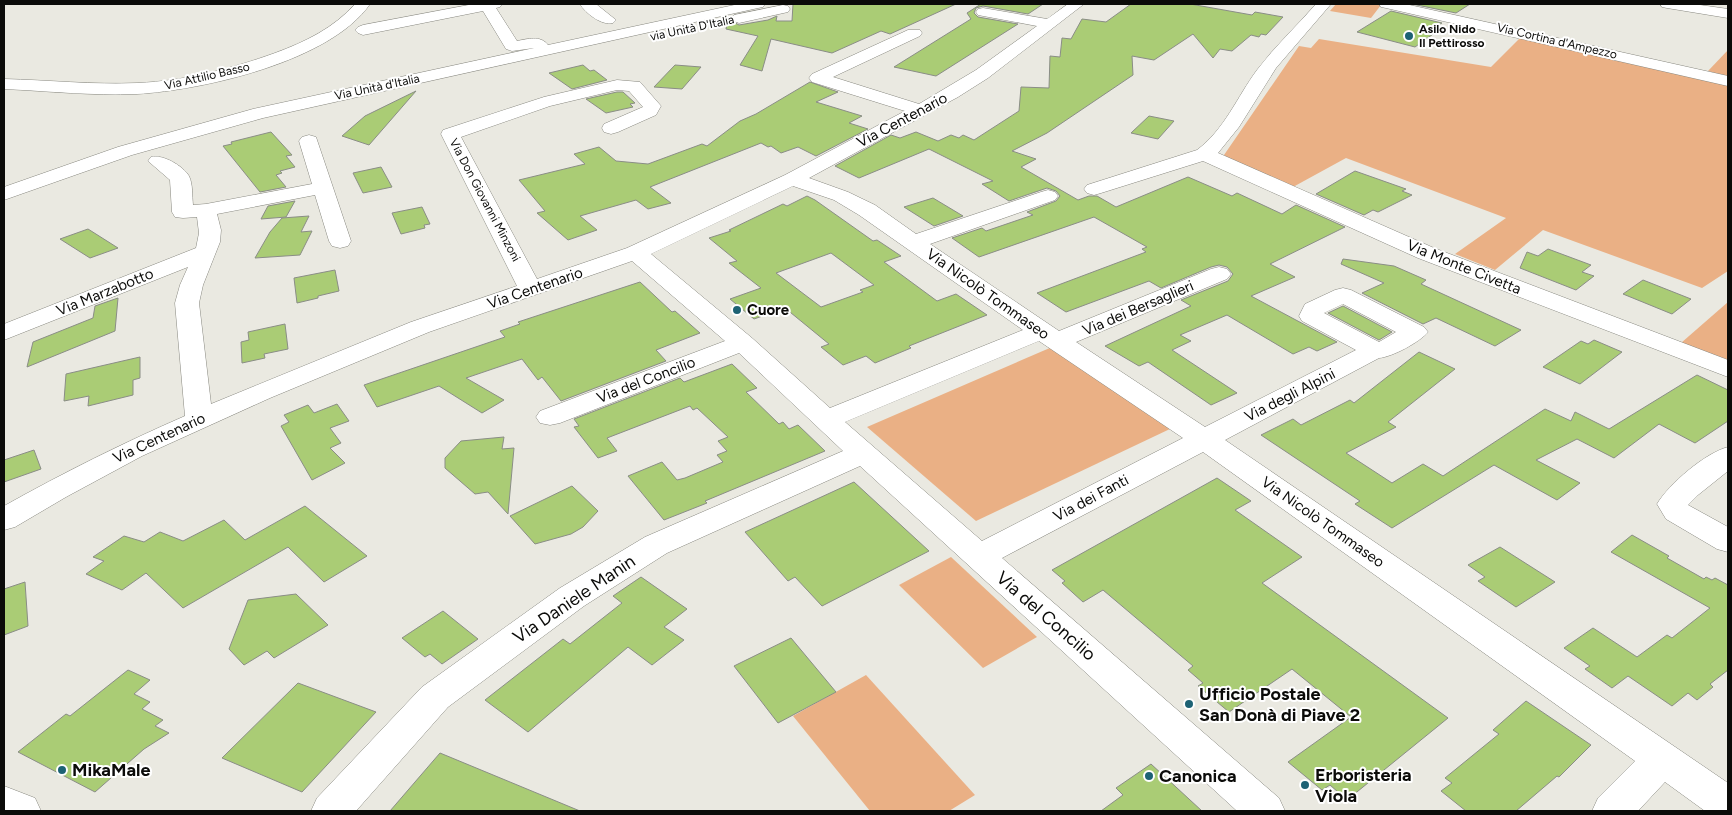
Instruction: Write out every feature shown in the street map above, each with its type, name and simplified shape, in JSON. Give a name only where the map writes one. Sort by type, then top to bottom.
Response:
[{"type":"street","name":"Via Attilio Basso","points":[[4,84],[118,88],[178,84],[263,63],[289,53],[332,33],[354,15],[363,4]]},
{"type":"street","points":[[363,30],[489,4],[512,46],[535,43],[551,49]]},
{"type":"street","points":[[587,4],[608,20]]},
{"type":"street","name":"Via Unità d'Italia","points":[[4,194],[125,151],[259,113],[758,4]]},
{"type":"street","points":[[1094,189],[1204,154],[1217,145],[1240,113],[1262,76],[1324,4]]},
{"type":"street","name":"Via Cortina d'Ampezzo","points":[[1386,4],[1599,50],[1728,82]]},
{"type":"street","points":[[1667,4],[1728,14]]},
{"type":"street","name":"via Unità D'Italia","points":[[603,37],[615,45],[783,8]]},
{"type":"street","name":"Via Centenario","points":[[983,12],[1064,10]]},
{"type":"street","name":"Via Centenario","points":[[4,520],[63,486],[132,450],[260,392],[404,333],[635,253],[792,179],[921,110],[982,74],[1064,10]]},
{"type":"street","points":[[914,33],[818,78],[921,110]]},
{"type":"street","name":"Via Don Giovanni Minzoni","points":[[531,289],[450,134],[544,102],[617,85],[634,86],[652,106],[650,111],[611,128]]},
{"type":"street","points":[[309,140],[322,188],[340,241]]},
{"type":"street","name":"Via Monte Civetta","points":[[1204,154],[1426,253],[1728,369]]},
{"type":"street","points":[[158,161],[180,178],[183,212],[206,210],[322,188]]},
{"type":"street","name":"Via Nicolò Tommaseo","points":[[792,179],[856,203],[1049,336],[1204,439],[1728,805]]},
{"type":"street","name":"Via Nicolò Tommaseo","points":[[914,242],[1048,196]]},
{"type":"street","points":[[199,419],[187,303],[188,294],[206,252],[210,234],[206,210]]},
{"type":"street","name":"Via Marzabotto","points":[[4,333],[206,252]]},
{"type":"street","name":"Via del Concilio","points":[[635,253],[650,263],[743,343],[826,420],[1265,811]]},
{"type":"street","name":"Via dei Bersaglieri","points":[[1049,336],[1219,274]]},
{"type":"street","points":[[826,420],[1049,336]]},
{"type":"street","name":"Via del Concilio","points":[[550,417],[743,343]]},
{"type":"street","name":"Via degli Alpini","points":[[1204,439],[1376,350]]},
{"type":"street","name":"Via dei Fanti","points":[[979,556],[1204,439]]},
{"type":"street","name":"Via Daniele Manin","points":[[331,811],[435,697],[572,597],[656,545],[863,453]]},
{"type":"street","points":[[1728,456],[1687,488],[1672,504],[1677,512],[1728,541]]},
{"type":"street","points":[[1612,811],[1662,758]]},
{"type":"street","points":[[4,802],[21,811]]},
{"type":"shaded area","points":[[1336,4],[1381,5],[1371,18],[1330,11]]},
{"type":"shaded area","points":[[1522,36],[1728,85],[1728,271],[1702,288],[1543,230],[1495,270],[1455,254],[1506,218],[1346,158],[1293,187],[1224,155],[1299,46],[1311,48],[1319,39],[1491,67]]},
{"type":"shaded area","points":[[1728,50],[1728,77],[1708,71]]},
{"type":"shaded area","points":[[1728,302],[1728,360],[1681,343]]},
{"type":"shaded area","points":[[1052,347],[1172,428],[976,521],[867,427]]},
{"type":"shaded area","points":[[951,557],[1037,637],[983,668],[899,585]]},
{"type":"shaded area","points":[[866,675],[975,795],[949,811],[870,811],[793,716]]},
{"type":"building","points":[[793,4],[956,4],[890,34],[881,31],[832,53],[771,39],[762,71],[740,65],[758,36],[726,29],[728,19],[739,25],[768,20],[777,16],[776,21],[792,21]]},
{"type":"building","points":[[981,4],[1043,4],[1028,14],[983,6],[976,8],[974,13],[978,17],[1018,24],[936,76],[894,67],[971,19],[967,13]]},
{"type":"building","points":[[1131,4],[1190,4],[1252,15],[1255,12],[1283,17],[1266,35],[1261,34],[1259,37],[1251,35],[1232,51],[1220,49],[1213,58],[1193,34],[1154,60],[1132,56],[1133,75],[1047,133],[1012,151],[1036,159],[1021,167],[1078,200],[1089,196],[1097,196],[1116,207],[1188,177],[1232,196],[1237,193],[1282,214],[1296,205],[1345,227],[1270,264],[1295,277],[1251,296],[1337,342],[1317,351],[1309,347],[1293,354],[1227,315],[1180,335],[1191,341],[1172,350],[1237,393],[1211,405],[1148,362],[1139,366],[1105,346],[1191,306],[1181,300],[1228,281],[1233,274],[1227,267],[1219,265],[1211,267],[1161,288],[1149,281],[1066,312],[1037,293],[1146,252],[1142,249],[1147,247],[1094,217],[979,257],[952,238],[982,228],[986,231],[1033,215],[1027,212],[1056,201],[1060,196],[1056,191],[1047,188],[1009,201],[982,184],[993,181],[929,149],[859,178],[835,166],[891,135],[900,138],[916,132],[938,141],[951,135],[959,138],[963,135],[974,140],[1019,111],[1021,87],[1049,88],[1050,56],[1060,57],[1062,38],[1071,39],[1082,19],[1106,22]]},
{"type":"building","points":[[1412,4],[1470,4],[1456,13]]},
{"type":"building","name":"Asilo Nido Il Pettirosso","points":[[1391,11],[1442,23],[1430,30],[1436,32],[1415,47],[1357,32]]},
{"type":"building","points":[[583,65],[590,71],[594,70],[607,80],[572,89],[549,73]]},
{"type":"building","points":[[675,65],[701,67],[682,89],[654,87]]},
{"type":"building","points":[[810,82],[838,92],[816,102],[862,116],[849,123],[868,129],[816,156],[798,147],[781,153],[771,146],[768,147],[761,143],[650,187],[671,203],[648,209],[636,200],[580,216],[597,230],[568,240],[537,213],[545,211],[519,180],[585,164],[574,154],[599,147],[616,161],[648,164],[702,144],[707,146],[740,121],[756,114]]},
{"type":"building","points":[[416,91],[369,145],[342,136],[365,116]]},
{"type":"building","points":[[623,92],[635,103],[630,104],[633,107],[606,113],[586,99]]},
{"type":"building","points":[[1149,116],[1174,121],[1158,139],[1131,133]]},
{"type":"building","points":[[271,132],[292,155],[286,156],[295,167],[280,171],[282,173],[276,175],[286,187],[260,192],[223,146],[232,144],[231,142]]},
{"type":"building","points":[[381,167],[392,187],[363,193],[353,173]]},
{"type":"building","points":[[1355,171],[1406,189],[1402,191],[1412,195],[1378,212],[1373,210],[1364,215],[1316,194]]},
{"type":"building","points":[[807,196],[815,200],[873,241],[877,240],[901,256],[884,262],[937,301],[956,294],[987,315],[909,346],[911,348],[875,363],[866,356],[843,365],[821,347],[829,344],[785,308],[754,319],[730,299],[761,288],[729,263],[737,261],[709,238],[731,231],[729,230],[783,204],[787,206]],"holes":[[[831,253],[874,285],[860,290],[863,292],[821,307],[776,273]]]},
{"type":"building","points":[[933,198],[963,216],[934,226],[904,207]]},
{"type":"building","points":[[295,201],[286,217],[261,219],[268,206]]},
{"type":"building","points":[[422,207],[430,224],[424,225],[425,228],[401,234],[392,213]]},
{"type":"building","points":[[309,216],[301,232],[312,231],[300,255],[255,258],[270,232],[282,218]]},
{"type":"building","points":[[88,229],[118,248],[90,258],[60,239]]},
{"type":"building","points":[[1548,249],[1591,265],[1582,272],[1594,276],[1576,290],[1520,268],[1527,252],[1538,256]]},
{"type":"building","points":[[1343,259],[1394,266],[1426,280],[1421,284],[1521,330],[1495,346],[1436,318],[1423,324],[1362,293],[1384,283],[1341,264]]},
{"type":"building","points":[[335,270],[339,291],[297,303],[294,278]]},
{"type":"building","points":[[1643,280],[1691,299],[1672,314],[1623,294]]},
{"type":"building","points":[[640,282],[672,312],[675,311],[700,333],[656,350],[666,361],[561,401],[542,377],[538,380],[522,359],[466,378],[504,400],[482,413],[439,386],[377,407],[364,385],[505,337],[500,331],[520,324],[518,322]]},
{"type":"building","points":[[118,298],[115,331],[27,367],[33,342],[93,318],[95,306]]},
{"type":"building","points":[[1343,306],[1392,332],[1379,340],[1328,313]]},
{"type":"building","points":[[285,324],[288,349],[264,354],[265,358],[242,363],[241,342],[249,340],[248,332]]},
{"type":"building","points":[[1594,340],[1622,352],[1580,384],[1543,367],[1581,341],[1588,344]]},
{"type":"building","points":[[1419,352],[1455,369],[1388,422],[1396,427],[1346,453],[1392,483],[1423,464],[1443,476],[1545,409],[1571,421],[1575,412],[1609,429],[1697,375],[1728,390],[1728,421],[1695,443],[1659,424],[1614,458],[1577,439],[1536,460],[1580,483],[1557,500],[1494,465],[1392,528],[1355,504],[1360,501],[1261,435],[1293,419],[1301,425],[1350,400],[1354,403]]},
{"type":"building","points":[[140,357],[140,378],[133,380],[133,395],[88,406],[89,396],[64,401],[66,374]]},
{"type":"building","points":[[732,364],[757,388],[746,392],[779,424],[783,422],[789,429],[798,425],[825,451],[664,520],[628,476],[662,462],[677,480],[685,478],[723,462],[717,455],[727,451],[718,441],[728,437],[697,408],[693,410],[690,406],[607,438],[617,451],[598,458],[574,427],[579,426],[574,419],[680,378],[684,382]]},
{"type":"building","points":[[337,404],[349,421],[330,428],[341,443],[330,448],[345,463],[312,480],[281,426],[289,422],[284,415],[308,405],[314,413]]},
{"type":"building","points":[[504,437],[502,449],[514,448],[508,514],[488,492],[475,494],[445,468],[445,458],[461,441]]},
{"type":"building","points":[[34,450],[41,469],[4,482],[4,460]]},
{"type":"building","points":[[1217,478],[1251,501],[1235,510],[1302,557],[1262,583],[1448,718],[1347,800],[1330,785],[1322,790],[1288,762],[1351,717],[1292,669],[1229,712],[1198,686],[1203,683],[1188,670],[1193,666],[1103,590],[1083,602],[1062,583],[1065,581],[1052,570]]},
{"type":"building","points":[[854,482],[929,551],[822,606],[795,577],[788,581],[745,532]]},
{"type":"building","points":[[572,486],[598,511],[583,527],[571,534],[535,544],[510,516]]},
{"type":"building","points":[[305,506],[367,556],[324,582],[288,547],[183,608],[146,573],[122,590],[86,574],[104,561],[93,557],[124,536],[144,542],[160,532],[183,541],[224,520],[245,540]]},
{"type":"building","points":[[1632,535],[1704,579],[1706,577],[1712,580],[1715,578],[1728,585],[1728,670],[1710,684],[1713,687],[1697,700],[1688,693],[1672,706],[1628,676],[1612,688],[1585,669],[1590,666],[1564,648],[1593,628],[1637,657],[1667,635],[1672,638],[1710,608],[1611,552]]},
{"type":"building","points":[[1500,547],[1555,582],[1516,607],[1478,581],[1485,577],[1468,565]]},
{"type":"building","points":[[641,577],[687,609],[664,627],[684,640],[652,665],[628,647],[528,732],[485,700],[563,639],[570,644],[622,603],[613,596]]},
{"type":"building","points":[[25,582],[28,626],[4,635],[4,589]]},
{"type":"building","points":[[296,594],[328,625],[274,658],[267,651],[244,665],[229,649],[248,600]]},
{"type":"building","points":[[443,611],[478,639],[442,664],[430,654],[425,657],[402,638]]},
{"type":"building","points":[[791,638],[836,692],[778,723],[734,666]]},
{"type":"building","points":[[128,670],[150,680],[134,694],[150,702],[142,709],[163,720],[155,726],[169,733],[144,749],[95,792],[18,752],[66,714],[70,716]]},
{"type":"building","points":[[298,683],[376,712],[302,792],[222,758]]},
{"type":"building","points":[[1526,701],[1591,745],[1559,777],[1557,776],[1516,811],[1466,811],[1441,791],[1452,783],[1445,778],[1499,734],[1493,730]]},
{"type":"building","points":[[440,753],[580,811],[390,811]]},
{"type":"building","name":"Canonica","points":[[1151,764],[1202,811],[1101,811],[1123,795],[1116,788]]},
{"type":"place","name":"Asilo Nido Il Pettirosso","points":[[1409,36]]},
{"type":"place","name":"Cuore","points":[[737,310]]},
{"type":"place","name":"Ufficio Postale San Donà di Piave 2","points":[[1189,704]]},
{"type":"place","name":"MikaMale","points":[[62,770]]},
{"type":"place","name":"Canonica","points":[[1149,776]]},
{"type":"place","name":"Erboristeria Viola","points":[[1305,785]]}]
